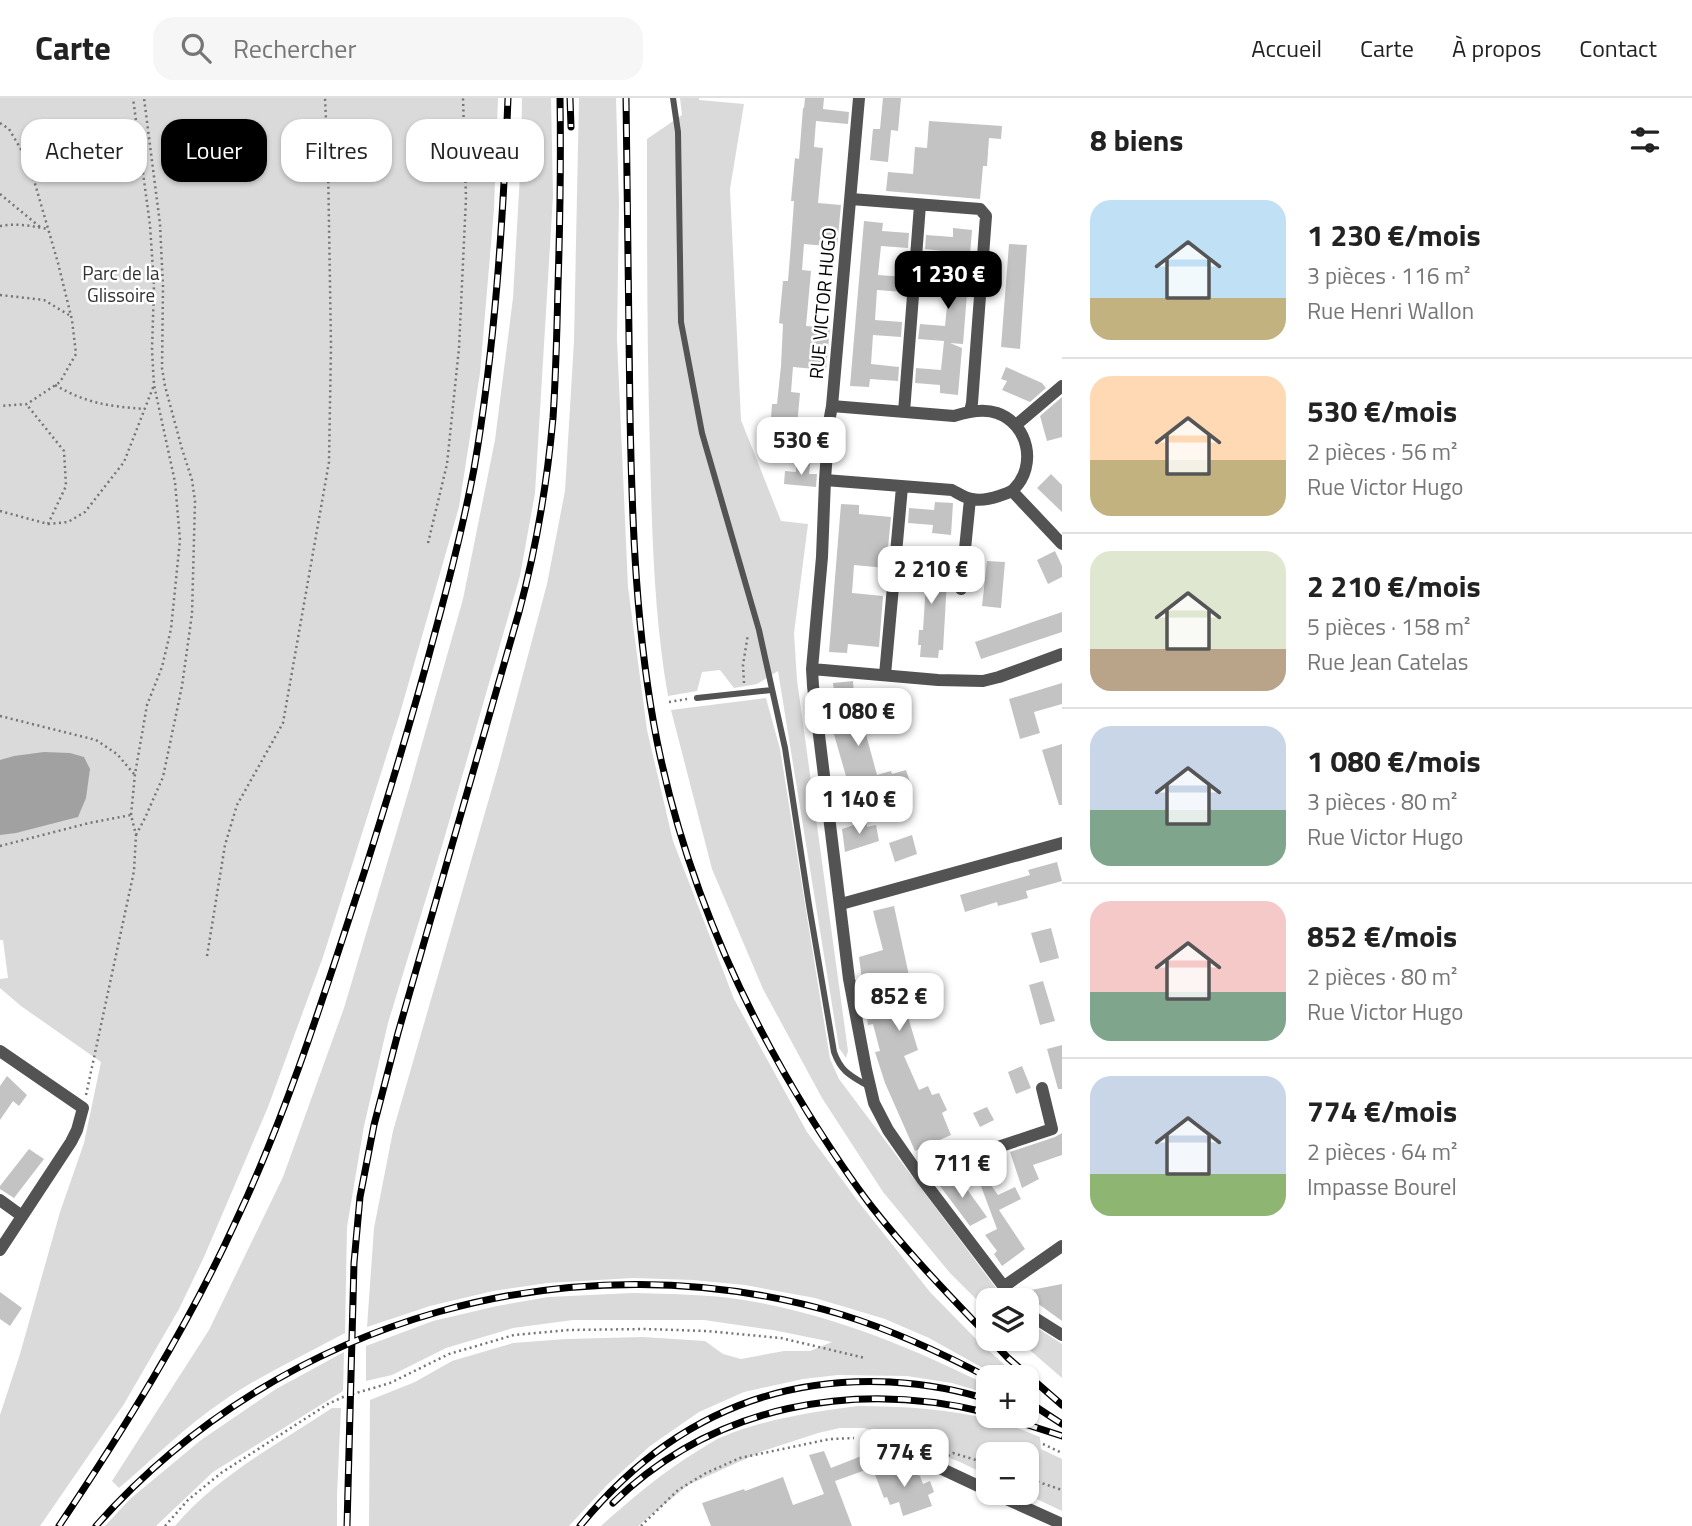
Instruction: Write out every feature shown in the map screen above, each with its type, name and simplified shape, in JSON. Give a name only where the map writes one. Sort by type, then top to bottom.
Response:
[{"type":"street","name":"RUE VICTOR HUGO","points":[[859,98],[829,422],[813,686],[849,979],[869,1087],[879,1116],[922,1180],[1003,1287]]},
{"type":"street","points":[[851,199],[979,209],[986,216],[970,411]]},
{"type":"street","points":[[904,412],[919,205]]},
{"type":"street","points":[[1016,425],[1062,386]]},
{"type":"street","points":[[825,480],[952,490],[970,499],[987,500],[1012,491],[1026,471],[1027,451],[1023,435],[1016,425],[996,413],[970,411],[954,416],[832,406]]},
{"type":"street","points":[[886,675],[902,487]]},
{"type":"street","points":[[1012,491],[1062,544]]},
{"type":"street","points":[[961,589],[970,499]]},
{"type":"street","points":[[813,669],[938,680],[983,681],[1062,654]]},
{"type":"street","points":[[841,904],[1062,843]]},
{"type":"street","points":[[0,1051],[83,1108],[71,1142],[0,1250]]},
{"type":"street","points":[[922,1180],[986,1151],[1052,1129],[1042,1088]]},
{"type":"street","points":[[0,1199],[22,1216]]},
{"type":"street","points":[[1003,1287],[1062,1246]]},
{"type":"street","points":[[1039,1320],[1062,1335]]},
{"type":"street","points":[[867,1440],[893,1446],[976,1485]]},
{"type":"street","points":[[1020,1505],[1062,1524]]},
{"type":"lane","points":[[673,98],[678,132],[681,322],[702,433],[759,630],[785,748],[808,905],[834,1052],[845,1072],[869,1087]]},
{"type":"lane","points":[[697,698],[772,690]]},
{"type":"path","points":[[83,1108],[134,871],[136,835],[131,816],[135,774],[147,705],[162,667],[171,629],[180,540],[175,482],[154,385],[154,286],[150,225],[133,98]]},
{"type":"path","points":[[136,835],[163,777],[183,686],[192,614],[195,501],[192,480],[162,368],[163,286],[160,224],[144,98]]},
{"type":"path","points":[[207,956],[225,845],[237,805],[283,723],[329,462],[331,346],[325,98]]},
{"type":"path","points":[[428,543],[447,464],[459,348],[467,198],[463,98]]},
{"type":"path","points":[[0,123],[9,129],[29,163],[71,316],[76,354],[60,382],[27,404],[0,406]]},
{"type":"path","points":[[0,194],[40,228]]},
{"type":"path","points":[[0,226],[10,224],[48,229]]},
{"type":"path","points":[[0,295],[44,300],[71,316]]},
{"type":"path","points":[[55,385],[90,402],[145,409]]},
{"type":"path","points":[[0,511],[48,524],[68,522],[85,512],[124,462],[154,385]]},
{"type":"path","points":[[27,404],[64,451],[66,486],[48,524]]},
{"type":"path","points":[[746,693],[743,666],[748,629]]},
{"type":"path","points":[[668,702],[697,698]]},
{"type":"path","points":[[0,716],[96,740],[117,754],[135,774]]},
{"type":"path","points":[[0,846],[89,823],[131,816]]},
{"type":"path","points":[[165,1526],[188,1500],[221,1474],[328,1404],[350,1394],[390,1383],[449,1354],[514,1335],[568,1330],[706,1331],[781,1338],[865,1357]]},
{"type":"path","points":[[641,1526],[678,1490],[706,1473],[740,1458],[830,1438],[867,1440]]},
{"type":"path","points":[[1043,1444],[1062,1453]]},
{"type":"path","points":[[932,1465],[953,1453],[976,1460]]},
{"type":"path","points":[[1039,1482],[1062,1490]]},
{"type":"green space","name":"Parc de la Glissoire","points":[[0,98],[498,98],[497,119],[406,119],[406,182],[495,182],[480,373],[459,507],[400,713],[323,957],[268,1107],[179,1309],[124,1404],[40,1526],[0,1526],[0,1415],[60,1212],[84,1143],[101,1062],[21,1006],[0,988],[0,979],[8,978],[3,940],[0,940]]},
{"type":"green space","points":[[522,98],[551,98],[553,196],[535,493],[520,576],[388,1023],[364,1126],[347,1227],[345,1333],[267,1374],[223,1401],[119,1488],[112,1481],[209,1330],[283,1177],[344,1008],[408,793],[463,599],[495,440],[513,298],[520,182],[544,182],[544,119],[522,119]]},
{"type":"green space","points":[[579,98],[616,98],[619,202],[617,339],[628,587],[647,730],[673,841],[734,999],[807,1132],[930,1292],[976,1339],[976,1351],[989,1351],[1005,1365],[977,1365],[929,1338],[885,1319],[815,1298],[745,1285],[693,1280],[633,1278],[547,1283],[493,1291],[430,1306],[367,1327],[374,1228],[393,1131],[499,764],[547,584],[565,491],[574,341]]},
{"type":"green space","points":[[680,98],[744,104],[730,189],[741,420],[781,521],[808,524],[794,633],[797,680],[848,1051],[846,1058],[839,1048],[778,671],[757,684],[734,688],[720,670],[702,672],[697,691],[668,696],[657,605],[652,513],[647,139],[682,115]]},
{"type":"green space","points":[[766,698],[780,749],[830,1059],[839,1079],[996,1288],[976,1288],[976,1299],[950,1273],[883,1192],[822,1098],[763,989],[712,869],[671,710]]},
{"type":"green space","points":[[632,1293],[688,1295],[730,1298],[776,1306],[839,1323],[900,1345],[976,1380],[976,1390],[952,1383],[907,1376],[838,1375],[803,1379],[744,1392],[699,1412],[650,1446],[607,1485],[569,1526],[369,1526],[370,1400],[415,1382],[452,1361],[513,1343],[566,1339],[643,1337],[705,1341],[723,1354],[741,1359],[784,1351],[810,1351],[832,1342],[704,1320],[573,1320],[513,1328],[446,1348],[392,1375],[366,1381],[366,1346],[433,1321],[548,1297]]},
{"type":"green space","points":[[1039,1329],[1062,1344],[1062,1378],[1031,1351],[1039,1351]]},
{"type":"green space","points":[[344,1352],[343,1391],[213,1472],[156,1526],[105,1526],[130,1499],[201,1440],[276,1389]]},
{"type":"green space","points":[[858,1406],[943,1411],[976,1417],[976,1428],[1015,1428],[1040,1437],[1041,1449],[1062,1459],[1062,1511],[1039,1500],[1039,1442],[976,1442],[976,1470],[896,1437],[864,1428],[840,1428],[763,1451],[688,1485],[638,1526],[601,1526],[660,1476],[719,1438],[772,1421]]},
{"type":"green space","points":[[332,1408],[341,1408],[337,1526],[175,1526],[229,1476]]},
{"type":"shaded area","points":[[44,752],[70,753],[84,757],[90,769],[86,798],[78,817],[0,835],[0,760]]},
{"type":"building","points":[[805,98],[824,98],[823,109],[849,112],[848,124],[816,121],[814,147],[823,148],[818,203],[841,205],[837,247],[804,244],[802,270],[811,271],[806,326],[830,328],[826,370],[793,367],[791,392],[800,393],[795,448],[769,446],[772,404],[777,404],[781,366],[783,324],[779,323],[783,281],[788,281],[795,158],[799,159]]},
{"type":"building","points":[[883,98],[901,98],[898,131],[891,130],[888,162],[870,160],[873,129],[880,129]]},
{"type":"building","points":[[929,121],[1002,126],[1001,139],[989,138],[987,166],[983,166],[980,199],[886,191],[888,172],[913,174],[915,147],[927,148]]},
{"type":"building","points":[[864,221],[883,223],[882,231],[909,233],[908,248],[881,246],[878,275],[906,277],[904,292],[877,290],[875,320],[902,322],[901,337],[873,335],[871,364],[899,367],[898,381],[870,379],[869,387],[850,386]]},
{"type":"building","points":[[953,228],[972,230],[963,344],[950,343],[962,348],[958,395],[940,393],[940,385],[915,383],[916,368],[941,370],[944,341],[918,339],[920,324],[945,326],[948,296],[922,294],[923,279],[949,281],[951,252],[925,249],[926,235],[953,237]]},
{"type":"building","points":[[1009,244],[1027,245],[1020,349],[1001,347]]},
{"type":"building","points":[[1006,367],[1042,383],[1046,388],[1030,402],[1002,390],[1007,381],[1001,379]]},
{"type":"building","points":[[1062,397],[1062,437],[1047,441],[1040,416]]},
{"type":"building","points":[[796,463],[810,464],[809,474],[817,474],[816,487],[784,484],[785,471],[796,472]]},
{"type":"building","points":[[1051,474],[1062,485],[1062,512],[1037,488]]},
{"type":"building","points":[[935,502],[953,503],[951,535],[932,533],[933,525],[908,523],[909,508],[934,510]]},
{"type":"building","points":[[841,504],[859,505],[859,514],[891,517],[886,568],[854,565],[852,593],[883,596],[879,647],[848,644],[847,653],[829,652]]},
{"type":"building","points":[[1055,551],[1062,566],[1062,577],[1048,584],[1037,560]]},
{"type":"building","points":[[930,561],[948,563],[943,650],[939,650],[938,658],[920,657],[921,645],[918,645],[919,630],[923,630],[926,584],[902,582],[904,567],[929,569]]},
{"type":"building","points":[[987,561],[1005,562],[1001,608],[982,606]]},
{"type":"building","points":[[1062,612],[1062,632],[981,659],[975,642]]},
{"type":"building","points":[[853,681],[856,718],[861,716],[877,775],[906,770],[911,785],[897,790],[895,784],[864,794],[866,800],[854,804],[827,710],[836,709],[833,683]]},
{"type":"building","points":[[1062,683],[1062,704],[1034,712],[1040,733],[1020,739],[1009,699]]},
{"type":"building","points":[[1062,744],[1062,805],[1059,805],[1042,750]]},
{"type":"building","points":[[866,821],[867,827],[876,825],[879,841],[845,852],[842,829]]},
{"type":"building","points":[[912,835],[917,854],[895,862],[889,843]]},
{"type":"building","points":[[1057,862],[1062,881],[1026,891],[1028,898],[998,906],[997,902],[965,912],[960,895],[1030,875],[1028,870]]},
{"type":"building","points":[[894,906],[919,1010],[907,1014],[918,1050],[904,1056],[919,1090],[928,1086],[932,1095],[939,1093],[947,1110],[942,1113],[951,1135],[915,1151],[885,1083],[875,1052],[880,1051],[873,1024],[868,1025],[859,957],[883,950],[873,911]]},
{"type":"building","points":[[1051,928],[1059,958],[1040,963],[1031,933]]},
{"type":"building","points":[[1043,981],[1055,1021],[1040,1025],[1029,985]]},
{"type":"building","points":[[1062,1045],[1062,1089],[1058,1089],[1047,1049]]},
{"type":"building","points":[[1022,1066],[1031,1088],[1016,1094],[1008,1072]]},
{"type":"building","points":[[7,1076],[27,1095],[19,1106],[13,1101],[0,1120],[0,1086]]},
{"type":"building","points":[[987,1107],[994,1120],[980,1127],[973,1113]]},
{"type":"building","points":[[1062,1133],[1062,1155],[1033,1165],[1039,1179],[1022,1188],[1010,1152]]},
{"type":"building","points":[[29,1149],[44,1159],[14,1198],[0,1189],[0,1186]]},
{"type":"building","points":[[979,1168],[998,1195],[1015,1187],[1021,1199],[999,1210],[1025,1249],[1002,1266],[994,1254],[997,1251],[985,1235],[997,1229],[975,1170]]},
{"type":"building","points":[[956,1174],[987,1217],[970,1226],[937,1182]]},
{"type":"building","points":[[1062,1284],[1062,1321],[1039,1304],[1039,1288]]},
{"type":"building","points":[[0,1292],[22,1308],[10,1326],[0,1319]]},
{"type":"building","points":[[824,1451],[831,1468],[869,1453],[874,1467],[835,1481],[852,1526],[711,1526],[702,1503],[783,1477],[793,1505],[824,1494],[809,1455]]},
{"type":"building","points":[[898,1463],[920,1476],[923,1484],[930,1481],[934,1492],[928,1495],[932,1506],[903,1516],[899,1502],[890,1505],[887,1497],[884,1498],[874,1472]]},
{"type":"railway","points":[[59,1526],[153,1378],[196,1302],[235,1223],[289,1094],[374,842],[437,625],[474,469],[497,284],[508,98]]},
{"type":"railway","points":[[347,1526],[354,1263],[360,1197],[374,1125],[398,1033],[519,612],[544,492],[556,368],[560,98]]},
{"type":"railway","points":[[570,98],[571,127]]},
{"type":"railway","points":[[626,98],[631,455],[636,578],[650,701],[668,790],[682,839],[716,934],[736,980],[782,1069],[847,1173],[872,1207],[929,1274],[976,1323]]},
{"type":"railway","points":[[96,1526],[170,1454],[253,1393],[343,1346],[439,1312],[538,1291],[640,1284],[742,1292],[862,1321],[918,1343],[976,1371]]},
{"type":"railway","points":[[1001,1351],[1062,1405]]},
{"type":"railway","points":[[580,1526],[611,1491],[644,1461],[679,1436],[717,1415],[757,1399],[799,1388],[843,1382],[915,1384],[976,1396]]},
{"type":"railway","points":[[613,1503],[652,1470],[695,1443],[741,1422],[788,1408],[838,1401],[888,1399],[938,1403],[976,1410]]},
{"type":"railway","points":[[1039,1409],[1062,1424]]},
{"type":"railway","points":[[1037,1428],[1062,1436]]}]
